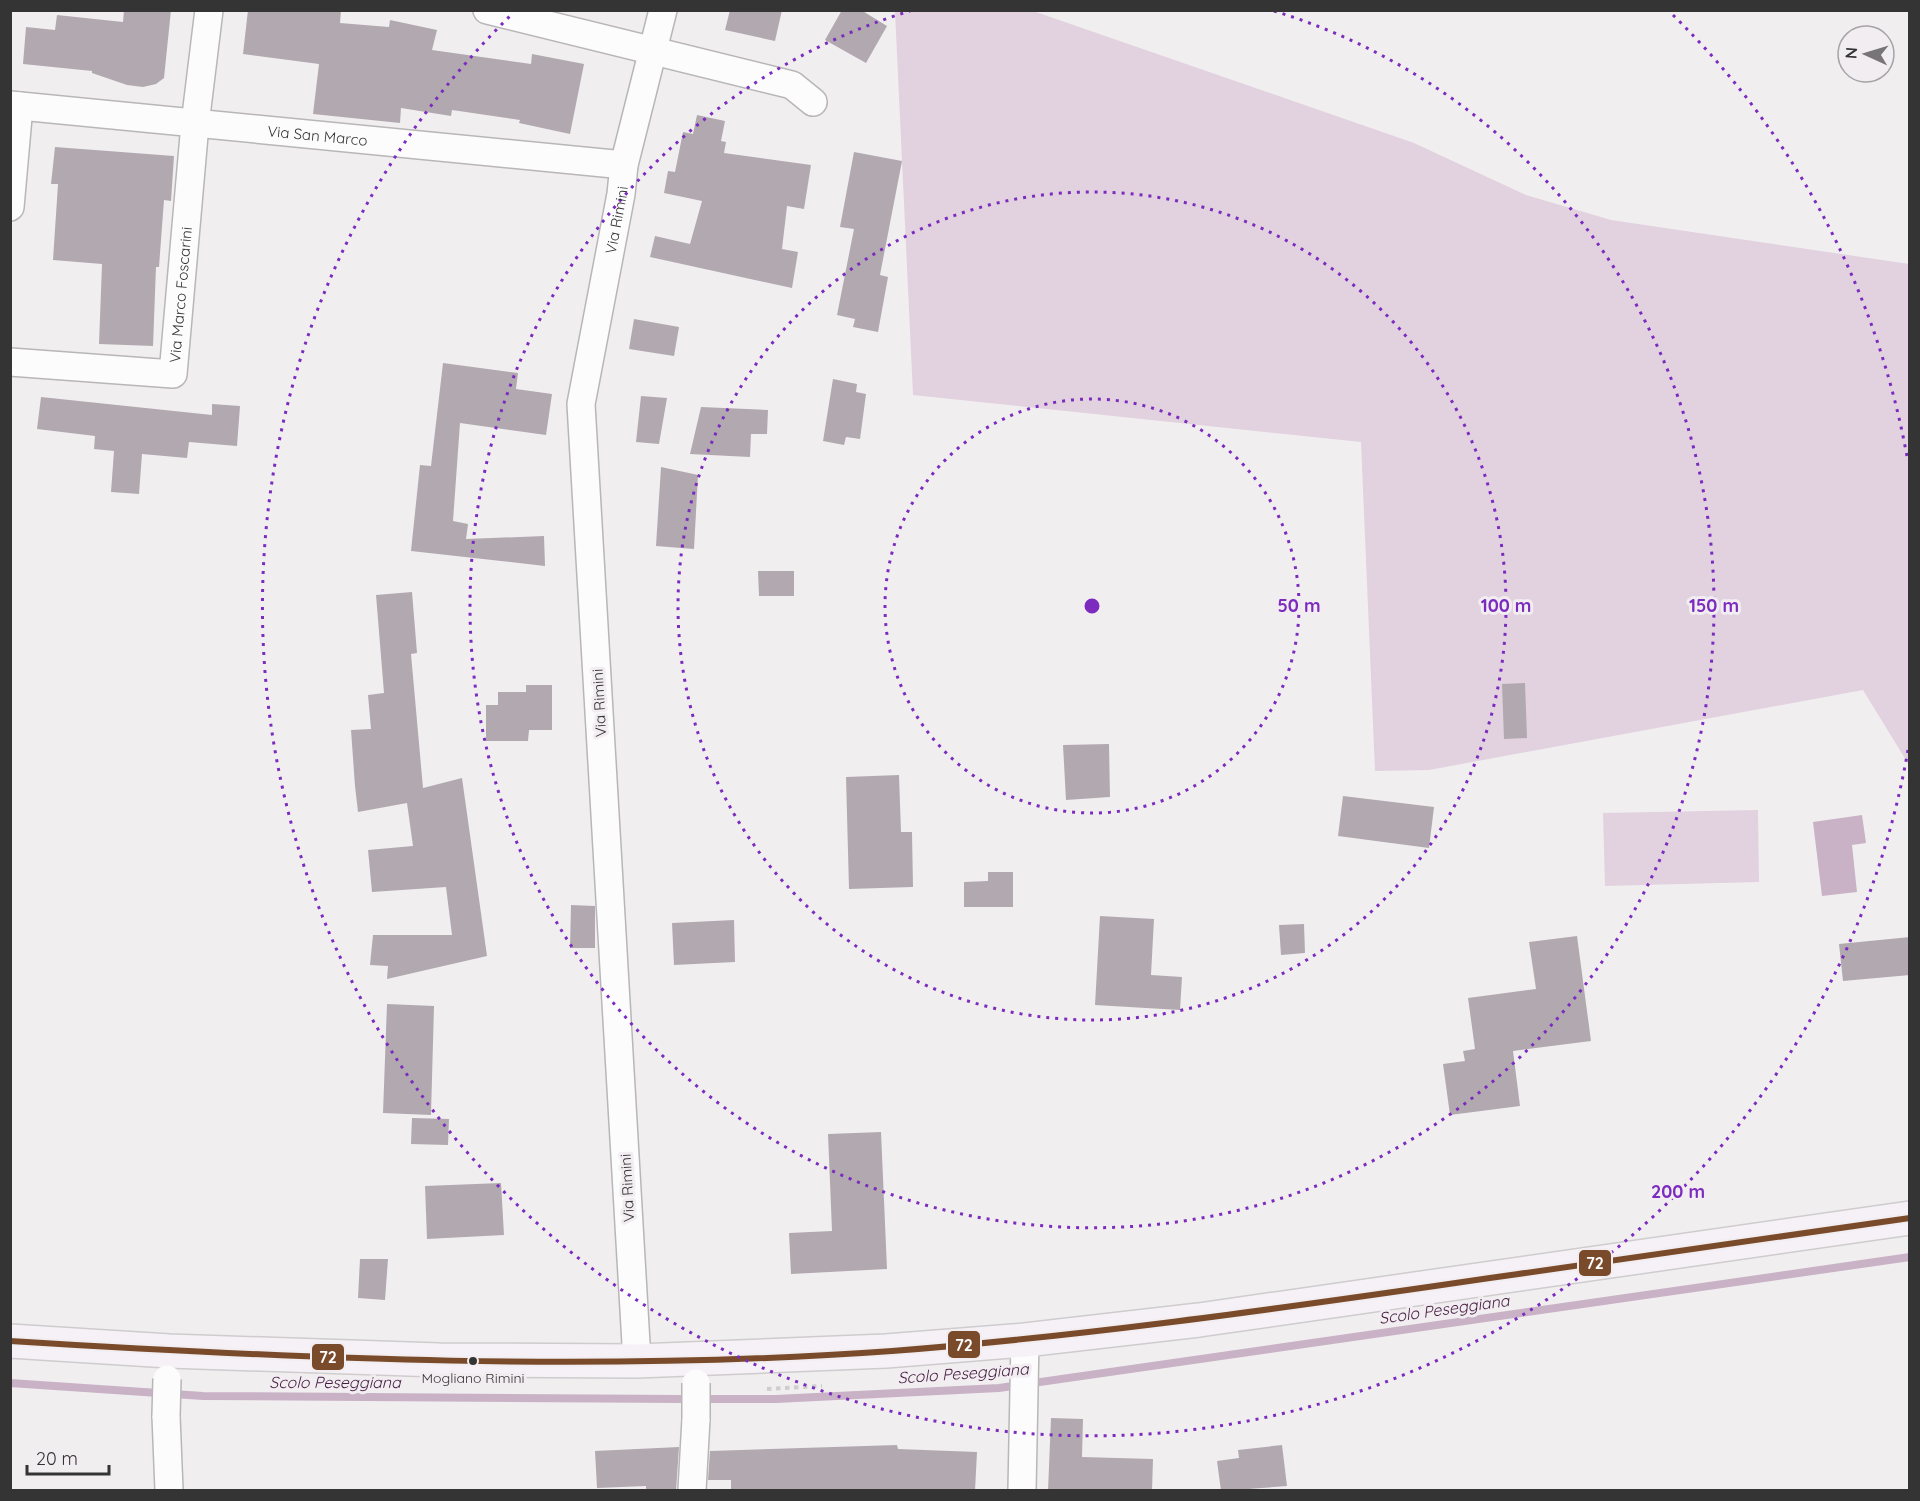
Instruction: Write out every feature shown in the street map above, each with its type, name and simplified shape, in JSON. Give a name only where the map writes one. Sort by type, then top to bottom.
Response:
[{"type":"main road","points":[[10,1341],[168,1365],[439,1360],[637,1361],[697,1371],[886,1351],[1024,1352],[1199,1320],[1910,1218]]},
{"type":"street","points":[[195,124],[209,10]]},
{"type":"street","points":[[487,10],[792,86],[813,102]]},
{"type":"street","name":"Via Rimini","points":[[637,1361],[581,404],[621,194],[624,165],[663,10]]},
{"type":"street","points":[[10,207],[15,106]]},
{"type":"street","name":"Via San Marco","points":[[15,106],[624,165]]},
{"type":"street","name":"Via Marco Foscarini","points":[[10,362],[172,374],[195,124]]},
{"type":"street","points":[[1022,1491],[1024,1352]]},
{"type":"street","points":[[168,1365],[166,1416],[170,1491]]},
{"type":"street","points":[[693,1491],[697,1371]]},
{"type":"shaded area","points":[[895,11],[1033,11],[1414,143],[1526,195],[1611,220],[1909,264],[1909,765],[1863,690],[1429,770],[1375,771],[1361,442],[913,395]]},
{"type":"shaded area","points":[[1758,810],[1759,882],[1605,886],[1603,813]]},
{"type":"shaded area","points":[[1862,815],[1866,843],[1852,845],[1857,892],[1822,896],[1813,822]]},
{"type":"building","points":[[124,10],[171,10],[164,78],[156,84],[143,87],[127,85],[92,73],[92,71],[23,64],[26,27],[55,30],[57,15],[123,22]]},
{"type":"building","points":[[248,10],[341,10],[340,23],[389,27],[390,20],[437,30],[432,50],[531,64],[532,54],[584,64],[570,134],[519,123],[520,120],[452,110],[451,116],[401,108],[400,123],[313,114],[319,64],[243,54]]},
{"type":"building","points":[[730,10],[782,10],[775,41],[725,30]]},
{"type":"building","points":[[842,10],[861,10],[887,26],[866,63],[825,40]]},
{"type":"building","points":[[697,115],[725,121],[721,141],[726,142],[724,153],[811,165],[804,209],[787,206],[782,249],[798,252],[792,288],[650,257],[655,236],[690,244],[702,201],[664,193],[668,171],[675,172],[683,132],[693,134]]},
{"type":"building","points":[[55,147],[174,156],[171,201],[164,200],[159,267],[156,267],[153,346],[99,344],[102,264],[53,260],[58,184],[51,184]]},
{"type":"building","points":[[854,152],[902,161],[880,275],[888,277],[878,332],[853,327],[855,319],[837,315],[854,229],[840,227]]},
{"type":"building","points":[[634,319],[679,327],[674,356],[629,349]]},
{"type":"building","points":[[443,363],[518,373],[516,389],[552,394],[546,435],[460,423],[453,521],[468,524],[466,539],[544,536],[545,566],[411,551],[420,465],[431,466]]},
{"type":"building","points":[[833,379],[857,384],[856,392],[866,394],[860,439],[846,437],[844,445],[823,441]]},
{"type":"building","points":[[641,396],[667,398],[659,444],[636,442]]},
{"type":"building","points":[[41,397],[212,415],[212,404],[240,406],[237,446],[189,442],[187,458],[142,454],[139,494],[111,492],[114,451],[94,449],[95,436],[37,429]]},
{"type":"building","points":[[701,407],[768,410],[767,434],[751,434],[750,457],[690,454]]},
{"type":"building","points":[[661,467],[698,475],[694,549],[656,546]]},
{"type":"building","points":[[758,571],[794,571],[794,596],[759,596]]},
{"type":"building","points":[[412,592],[417,653],[411,654],[423,788],[462,778],[487,956],[387,979],[388,966],[370,965],[373,935],[452,935],[446,887],[372,892],[368,850],[413,846],[407,803],[358,812],[351,730],[371,729],[368,695],[384,693],[376,595]]},
{"type":"building","points":[[1525,683],[1527,738],[1504,739],[1502,684]]},
{"type":"building","points":[[526,685],[552,685],[552,730],[529,730],[528,741],[486,741],[486,705],[498,705],[498,692],[526,692]]},
{"type":"building","points":[[1109,744],[1110,797],[1066,800],[1063,745]]},
{"type":"building","points":[[899,775],[901,832],[912,832],[913,887],[849,889],[846,777]]},
{"type":"building","points":[[1343,796],[1434,807],[1429,848],[1338,836]]},
{"type":"building","points":[[988,872],[1013,872],[1013,907],[964,907],[964,882],[988,881]]},
{"type":"building","points":[[571,905],[595,906],[595,948],[570,948]]},
{"type":"building","points":[[1100,916],[1154,919],[1151,975],[1182,977],[1180,1010],[1095,1005]]},
{"type":"building","points":[[734,920],[735,962],[674,965],[672,923]]},
{"type":"building","points":[[1304,924],[1305,953],[1281,955],[1279,925]]},
{"type":"building","points":[[1577,936],[1591,1041],[1513,1051],[1520,1106],[1450,1115],[1443,1064],[1465,1061],[1463,1051],[1475,1049],[1468,998],[1536,989],[1529,942]]},
{"type":"building","points":[[1910,937],[1910,975],[1843,981],[1839,944]]},
{"type":"building","points":[[387,1004],[434,1006],[431,1115],[383,1113]]},
{"type":"building","points":[[412,1118],[449,1119],[448,1145],[411,1144]]},
{"type":"building","points":[[881,1132],[887,1269],[791,1274],[789,1233],[832,1231],[828,1134]]},
{"type":"building","points":[[501,1183],[504,1235],[427,1239],[425,1186]]},
{"type":"building","points":[[360,1259],[388,1259],[385,1300],[358,1298]]},
{"type":"building","points":[[1051,1418],[1083,1419],[1082,1457],[1153,1459],[1152,1491],[1048,1491]]},
{"type":"building","points":[[897,1445],[898,1449],[977,1452],[975,1491],[731,1491],[731,1480],[708,1480],[710,1451]]},
{"type":"building","points":[[1282,1445],[1287,1486],[1221,1491],[1217,1461],[1239,1458],[1238,1450]]},
{"type":"building","points":[[679,1447],[676,1491],[646,1491],[646,1486],[597,1488],[595,1451]]},
{"type":"waterway","name":"Scolo Peseggiana","points":[[10,1383],[203,1396],[684,1399],[776,1399],[999,1388],[1910,1257]]},
{"type":"transit line","name":"72","points":[[10,1341],[230,1353],[451,1361],[672,1361],[892,1351],[1028,1339],[1232,1314],[1910,1218]]},
{"type":"place","name":"Mogliano Rimini","points":[[473,1361]]}]
